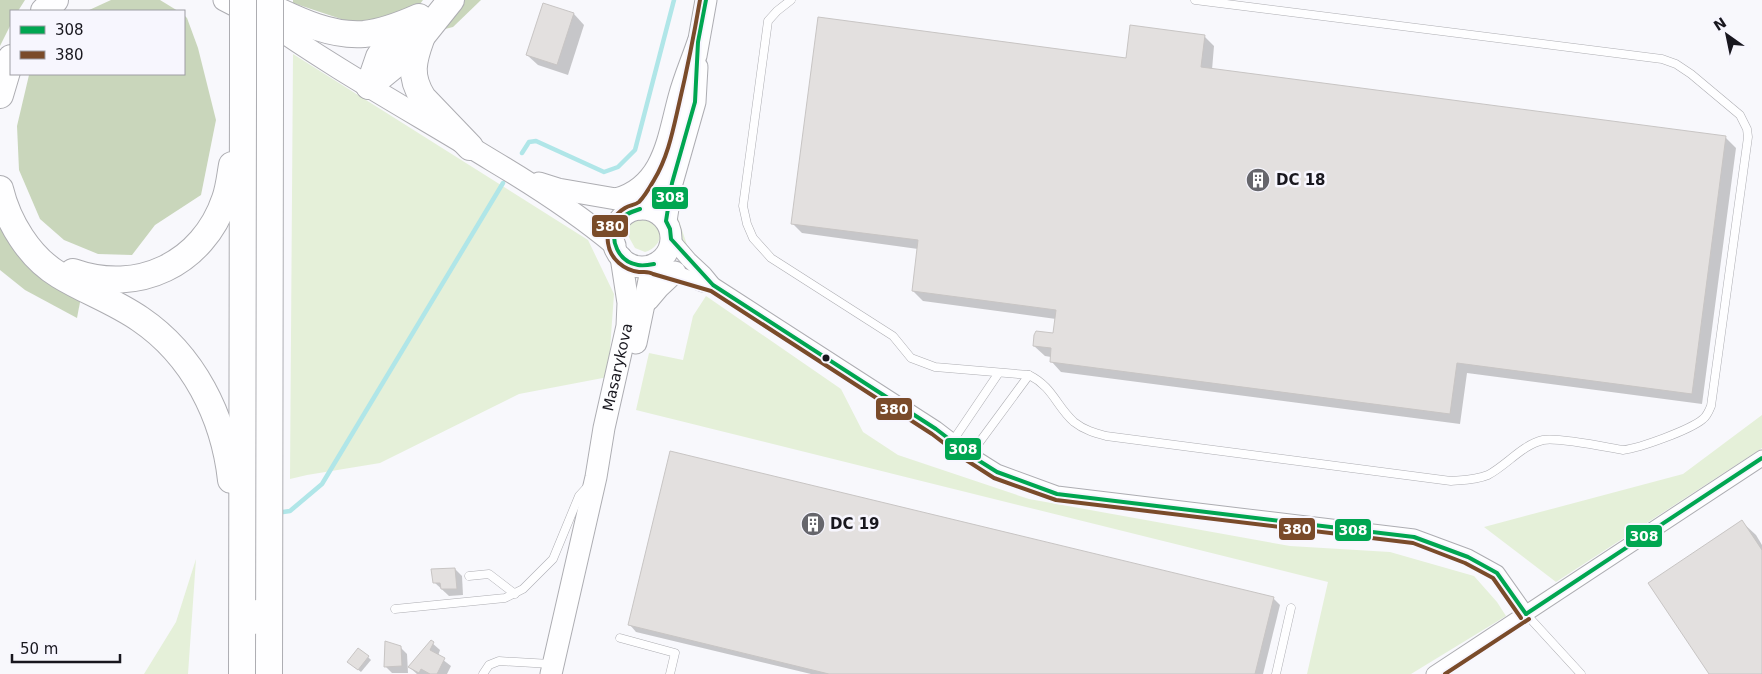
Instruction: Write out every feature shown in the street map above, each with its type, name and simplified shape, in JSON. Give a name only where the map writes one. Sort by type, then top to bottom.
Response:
[{"type":"highway","points":[[45,10],[55,0]]},
{"type":"highway","points":[[243,0],[243,488],[253,585],[255,669]]},
{"type":"highway","points":[[255,0],[311,25],[351,34],[379,32],[394,28],[420,28]]},
{"type":"highway","points":[[255,669],[270,488],[270,0]]},
{"type":"highway","points":[[441,0],[420,28],[414,57],[414,75],[419,91],[424,98],[470,147]]},
{"type":"highway","points":[[369,86],[383,51],[420,28],[451,0]]},
{"type":"highway","points":[[0,95],[10,61]]},
{"type":"highway","points":[[21,237],[62,267],[79,274],[104,280],[125,280],[144,277],[175,263],[195,246],[211,227],[225,198],[243,87]]},
{"type":"highway","points":[[0,189],[11,220],[21,237],[39,260],[50,270],[125,310],[154,330],[182,359],[202,386],[216,417],[229,463],[253,585]]},
{"type":"main road","points":[[224,0],[277,28]]},
{"type":"main road","points":[[238,0],[277,28],[369,86],[518,176],[594,227],[629,263],[636,266],[661,268],[660,261],[667,253],[672,183],[695,102],[698,42]]},
{"type":"main road","points":[[618,251],[616,228],[659,183],[668,166],[690,88],[706,0]]},
{"type":"main road","points":[[518,176],[558,189],[616,199],[633,192],[649,179],[657,168],[671,131],[679,96],[698,42]]},
{"type":"main road","points":[[558,189],[588,206],[631,213],[655,212],[669,230]]},
{"type":"main road","name":"Masarykova","points":[[552,669],[596,477],[604,428],[627,326],[628,303],[618,251]]},
{"type":"main road","name":"Masarykova","points":[[596,477],[613,434],[644,307],[659,286],[661,268]]},
{"type":"street","points":[[669,230],[689,260],[713,285],[936,429],[970,455],[997,472],[1057,494],[1414,537],[1468,557],[1497,573],[1526,614]]},
{"type":"street","points":[[661,268],[703,284],[713,285]]},
{"type":"street","points":[[1434,674],[1762,458]]},
{"type":"lane","points":[[791,0],[768,21],[743,206],[747,224],[753,238],[771,258],[893,336],[911,358],[935,367],[998,374],[1029,375],[1041,381],[1074,422],[1087,430],[1106,436],[1451,481],[1475,480],[1489,474],[1530,446],[1544,440],[1560,440],[1623,450],[1645,446],[1703,419],[1711,406],[1748,137],[1747,129],[1740,115],[1691,74],[1676,64],[1662,59],[1195,0]]},
{"type":"lane","points":[[952,442],[998,374]]},
{"type":"lane","points":[[970,455],[1029,375]]},
{"type":"lane","points":[[395,609],[505,598],[515,594],[553,559],[578,496],[596,477]]},
{"type":"lane","points":[[256,636],[253,585],[270,488]]},
{"type":"lane","points":[[469,576],[489,574],[515,594]]},
{"type":"lane","points":[[1276,674],[1291,608]]},
{"type":"lane","points":[[1526,614],[1581,674]]},
{"type":"lane","points":[[620,638],[676,652],[670,674]]},
{"type":"lane","points":[[483,674],[489,665],[500,661],[552,669]]},
{"type":"lane","points":[[249,674],[255,669],[261,674]]},
{"type":"green space","points":[[0,0],[25,0],[19,10],[10,10],[10,26],[0,46]]},
{"type":"green space","points":[[111,0],[160,0],[176,10],[89,10]]},
{"type":"green space","points":[[293,0],[423,0],[420,4],[362,26],[293,3]]},
{"type":"green space","points":[[460,0],[481,0],[453,27],[441,30]]},
{"type":"green space","points":[[185,16],[187,18],[198,48],[216,120],[201,195],[155,225],[132,255],[98,254],[64,240],[40,219],[19,170],[17,126],[29,75],[185,75]]},
{"type":"green space","points":[[293,54],[588,240],[614,294],[608,377],[519,394],[380,463],[290,479]]},
{"type":"green space","points":[[677,210],[688,248],[678,231],[675,212]]},
{"type":"green space","points":[[645,218],[656,225],[660,235],[656,245],[645,252],[635,248],[626,232],[631,222]]},
{"type":"green space","points":[[0,225],[81,297],[77,318],[25,290],[0,270]]},
{"type":"green space","points":[[706,296],[841,389],[863,432],[898,455],[1029,499],[1290,546],[1390,552],[1474,576],[1497,602],[1506,616],[1411,674],[1307,674],[1328,582],[636,410],[649,353],[683,360],[693,316]]},
{"type":"green space","points":[[1762,415],[1762,448],[1556,582],[1484,527],[1683,474]]},
{"type":"green space","points":[[196,559],[188,674],[144,674],[176,622]]},
{"type":"building","points":[[543,3],[574,13],[557,65],[526,55]]},
{"type":"building","name":"DC 18","points":[[818,17],[1126,58],[1130,25],[1205,35],[1201,67],[1726,136],[1692,394],[1457,363],[1450,414],[1050,362],[1051,348],[1033,346],[1034,335],[1036,331],[1053,333],[1056,310],[912,291],[918,240],[791,224]]},
{"type":"building","name":"DC 19","points":[[670,451],[1274,597],[1255,674],[829,674],[628,625]]},
{"type":"building","points":[[1742,520],[1762,550],[1762,674],[1709,674],[1648,583]]},
{"type":"building","points":[[455,568],[457,589],[441,589],[440,583],[433,583],[431,569]]},
{"type":"building","points":[[431,640],[434,642],[430,650],[445,658],[437,674],[430,674],[421,669],[419,673],[408,667]]},
{"type":"building","points":[[385,641],[401,646],[402,666],[384,667]]},
{"type":"building","points":[[358,648],[369,656],[358,670],[347,662]]},
{"type":"waterway","points":[[522,153],[529,142],[536,141],[604,172],[618,167],[635,150],[674,0]]},
{"type":"waterway","points":[[276,513],[290,511],[322,484],[503,183]]},
{"type":"transit line","name":"380","points":[[700,0],[682,91],[663,162],[651,186],[641,200],[621,211],[614,218],[609,228],[609,249],[619,263],[633,271],[650,272],[711,291],[932,434],[966,460],[994,478],[1056,500],[1413,543],[1465,563],[1493,578],[1521,618]]},
{"type":"transit line","name":"308","points":[[706,0],[698,42],[695,102],[672,183],[666,221],[670,229],[671,239],[713,285],[936,429],[970,455],[997,472],[1057,494],[1414,537],[1468,557],[1497,573],[1526,614]]},
{"type":"transit line","name":"308","points":[[640,209],[627,214],[620,220],[615,230],[615,243],[625,260],[638,265],[654,264]]},
{"type":"transit line","name":"308","points":[[1526,614],[1762,458]]},
{"type":"transit line","name":"380","points":[[1445,674],[1529,619]]},
{"type":"place","name":"DC 18","points":[[1258,180]]},
{"type":"place","name":"DC 19","points":[[813,524]]}]
